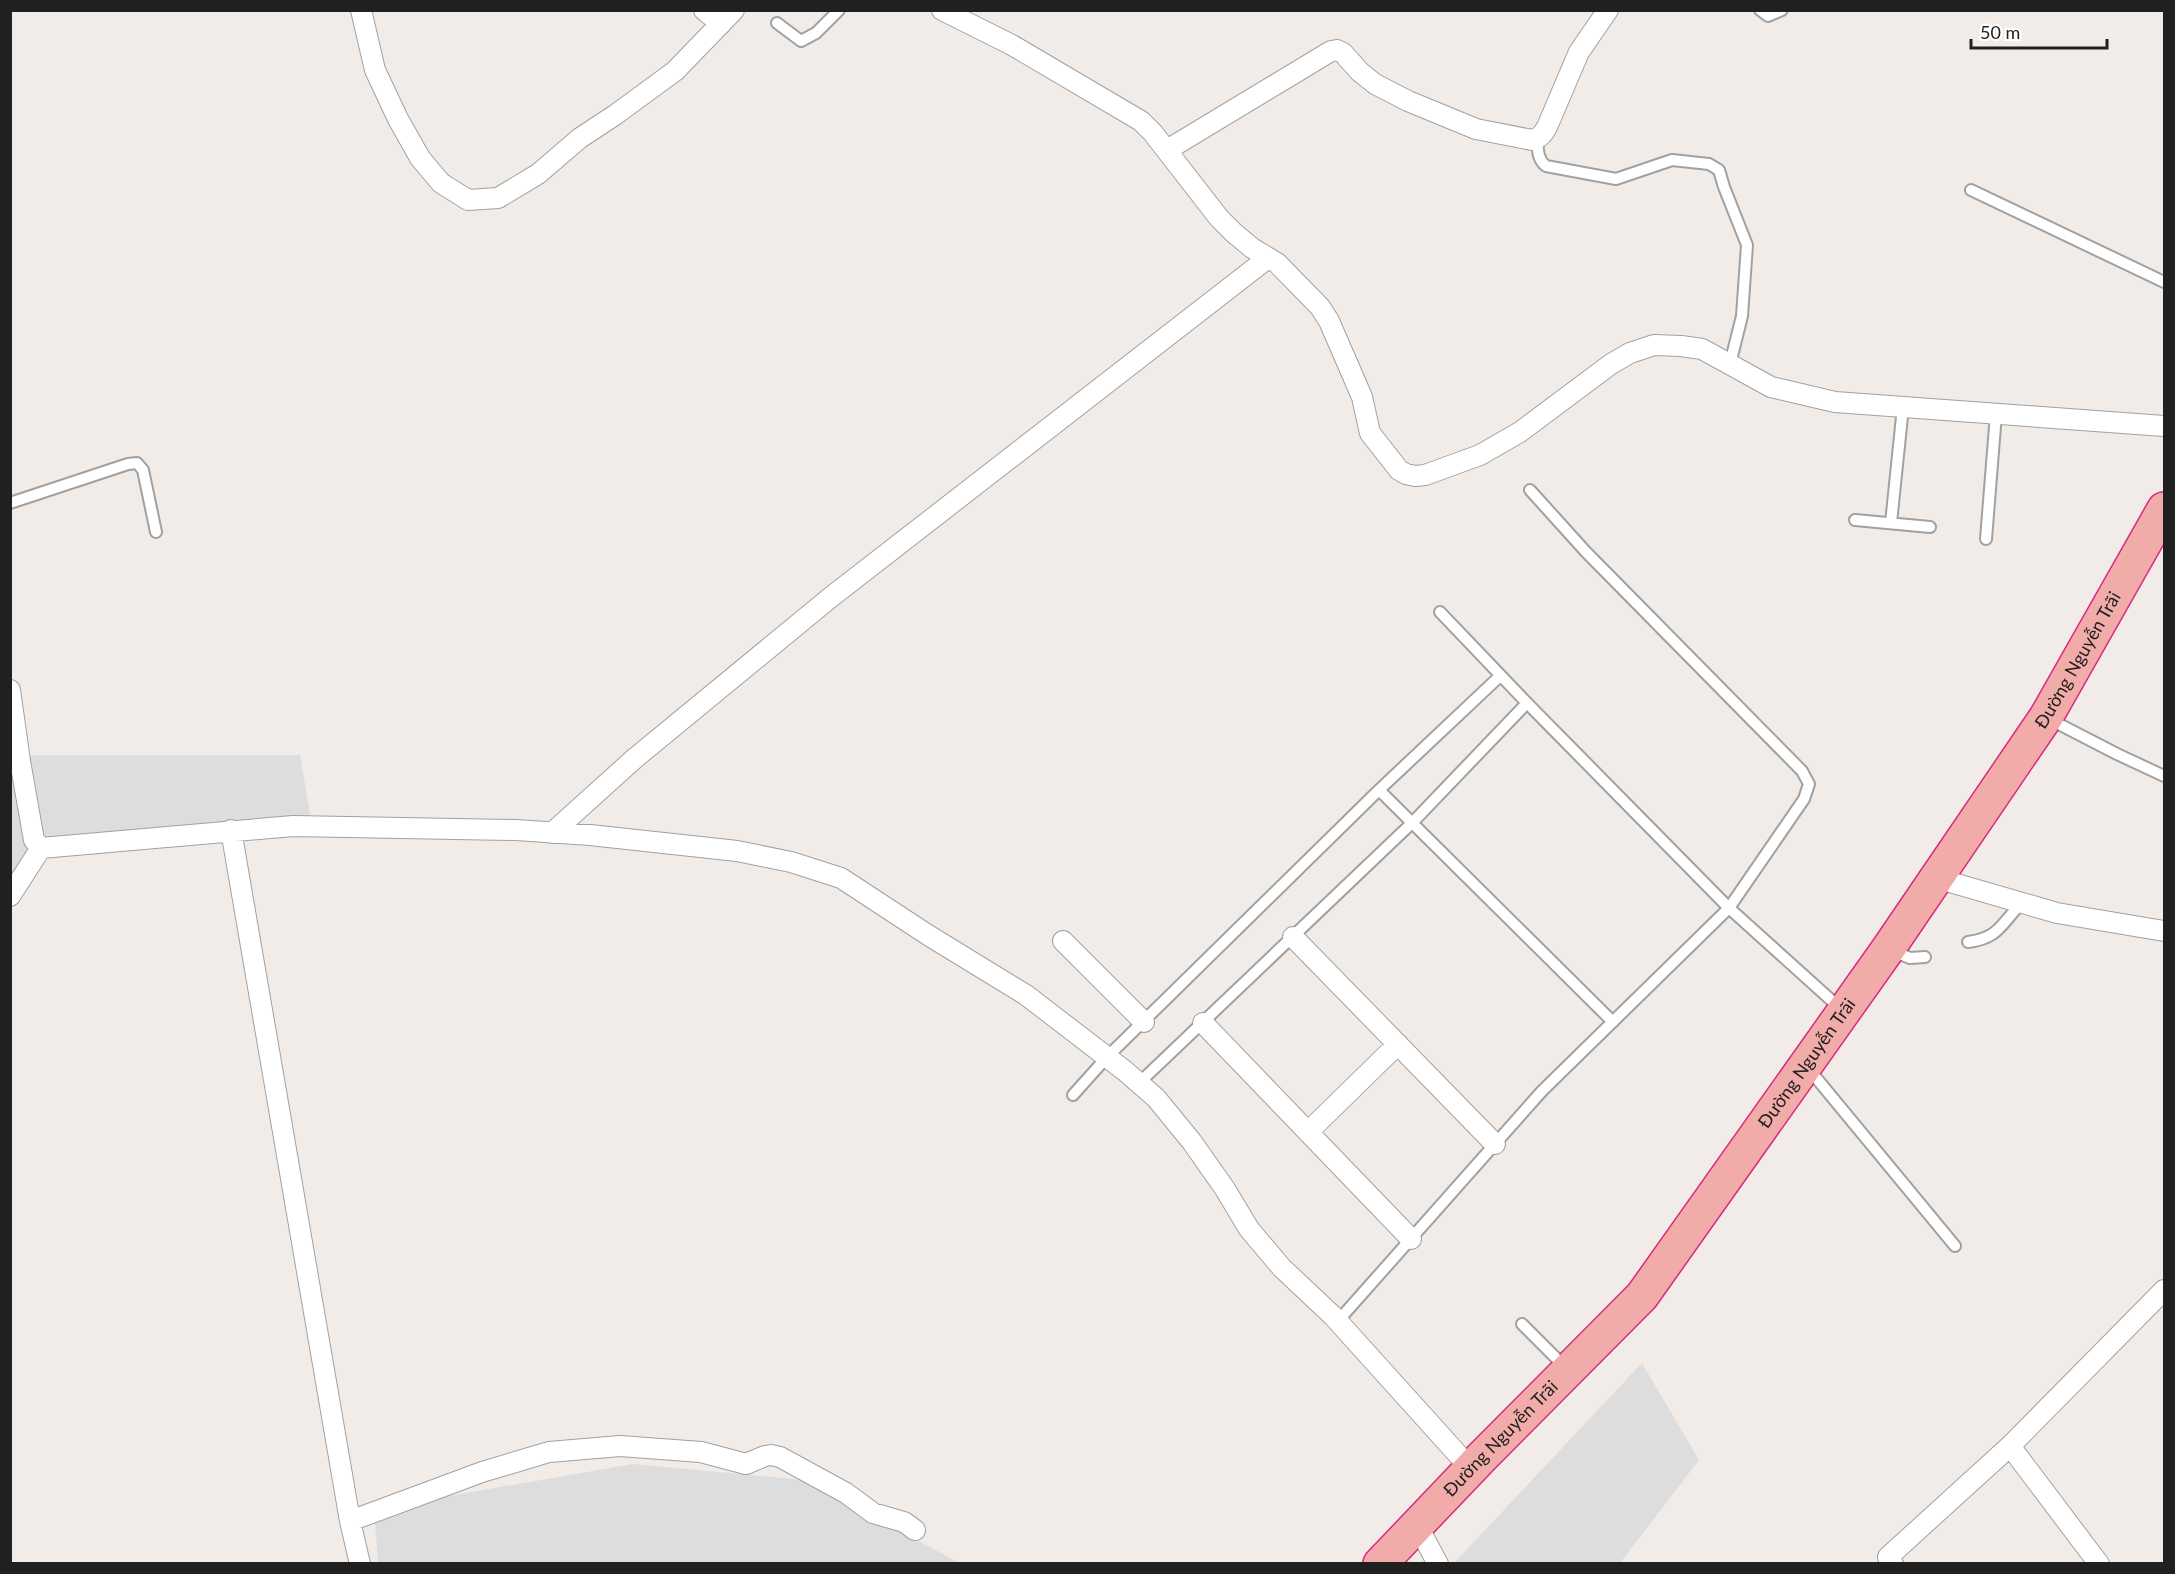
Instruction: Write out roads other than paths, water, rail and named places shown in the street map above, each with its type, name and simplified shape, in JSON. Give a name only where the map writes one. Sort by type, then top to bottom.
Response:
[{"type":"highway","name":"Đường Nguyễn Trãi","points":[[1380,1563],[1642,1296],[1888,949],[2046,717],[2164,508]]},
{"type":"street","points":[[361,10],[375,70],[409,139],[420,158],[441,183],[468,200],[498,198],[538,174],[580,138],[675,71],[728,17],[704,10]]},
{"type":"street","points":[[942,10],[1012,45],[1141,121],[1167,150],[1219,218],[1252,248],[1277,263],[1320,307],[1329,321],[1362,397],[1370,434],[1398,470],[1415,476],[1425,475],[1480,455],[1507,441],[1593,376],[1630,353],[1654,345],[1681,346],[1702,350],[1771,387],[1834,402],[2164,426]]},
{"type":"street","points":[[1167,150],[1250,98],[1331,51],[1337,50],[1344,53],[1360,72],[1375,84],[1408,101],[1476,129],[1532,140],[1543,134],[1579,52],[1608,10]]},
{"type":"street","points":[[552,833],[634,759],[831,597],[1269,258]]},
{"type":"street","points":[[10,690],[34,840],[41,848]]},
{"type":"street","points":[[41,848],[293,826],[552,833],[737,851],[791,862],[841,878],[1026,995],[1156,1098],[1192,1142],[1256,1237],[1282,1268],[1338,1321],[1471,1469]]},
{"type":"street","points":[[231,830],[350,1521],[360,1563]]},
{"type":"street","points":[[10,896],[41,848]]},
{"type":"street","points":[[1936,878],[2057,913],[2164,931]]},
{"type":"street","points":[[1293,937],[1495,1144]]},
{"type":"street","points":[[1063,941],[1144,1022]]},
{"type":"street","points":[[1203,1023],[1411,1239]]},
{"type":"street","points":[[1308,1132],[1398,1044]]},
{"type":"street","points":[[1893,1563],[1888,1557],[2010,1446],[2164,1290]]},
{"type":"street","points":[[350,1521],[482,1472],[549,1452],[620,1446],[701,1452],[746,1464],[771,1455],[780,1457],[846,1493],[873,1513],[904,1522],[915,1530]]},
{"type":"street","points":[[2010,1446],[2099,1563]]},
{"type":"street","points":[[1417,1526],[1438,1563]]},
{"type":"lane","points":[[777,23],[801,41],[816,33],[839,10]]},
{"type":"lane","points":[[1760,10],[1768,16],[1782,10]]},
{"type":"lane","points":[[1537,138],[1541,163],[1599,177],[1616,179],[1672,160],[1709,164],[1719,170],[1747,245],[1742,316],[1730,364]]},
{"type":"lane","points":[[1971,190],[2164,282]]},
{"type":"lane","points":[[1891,523],[1903,407]]},
{"type":"lane","points":[[1986,539],[1995,414]]},
{"type":"lane","points":[[10,503],[137,463],[143,470],[156,532]]},
{"type":"lane","points":[[1338,1321],[1542,1090],[1729,908],[1804,799],[1809,784],[1802,771],[1586,552],[1530,490]]},
{"type":"lane","points":[[1855,520],[1930,527]]},
{"type":"lane","points":[[1440,612],[1729,908],[1844,1011]]},
{"type":"lane","points":[[1073,1095],[1107,1057],[1379,790],[1500,676]]},
{"type":"lane","points":[[1139,1083],[1413,822],[1527,703]]},
{"type":"lane","points":[[2046,717],[2164,776]]},
{"type":"lane","points":[[1379,790],[1613,1022]]},
{"type":"lane","points":[[1968,942],[1997,933],[2022,903]]},
{"type":"lane","points":[[1888,949],[1910,958],[1925,957]]},
{"type":"lane","points":[[1806,1064],[1955,1246]]},
{"type":"lane","points":[[1522,1324],[1568,1371]]}]
